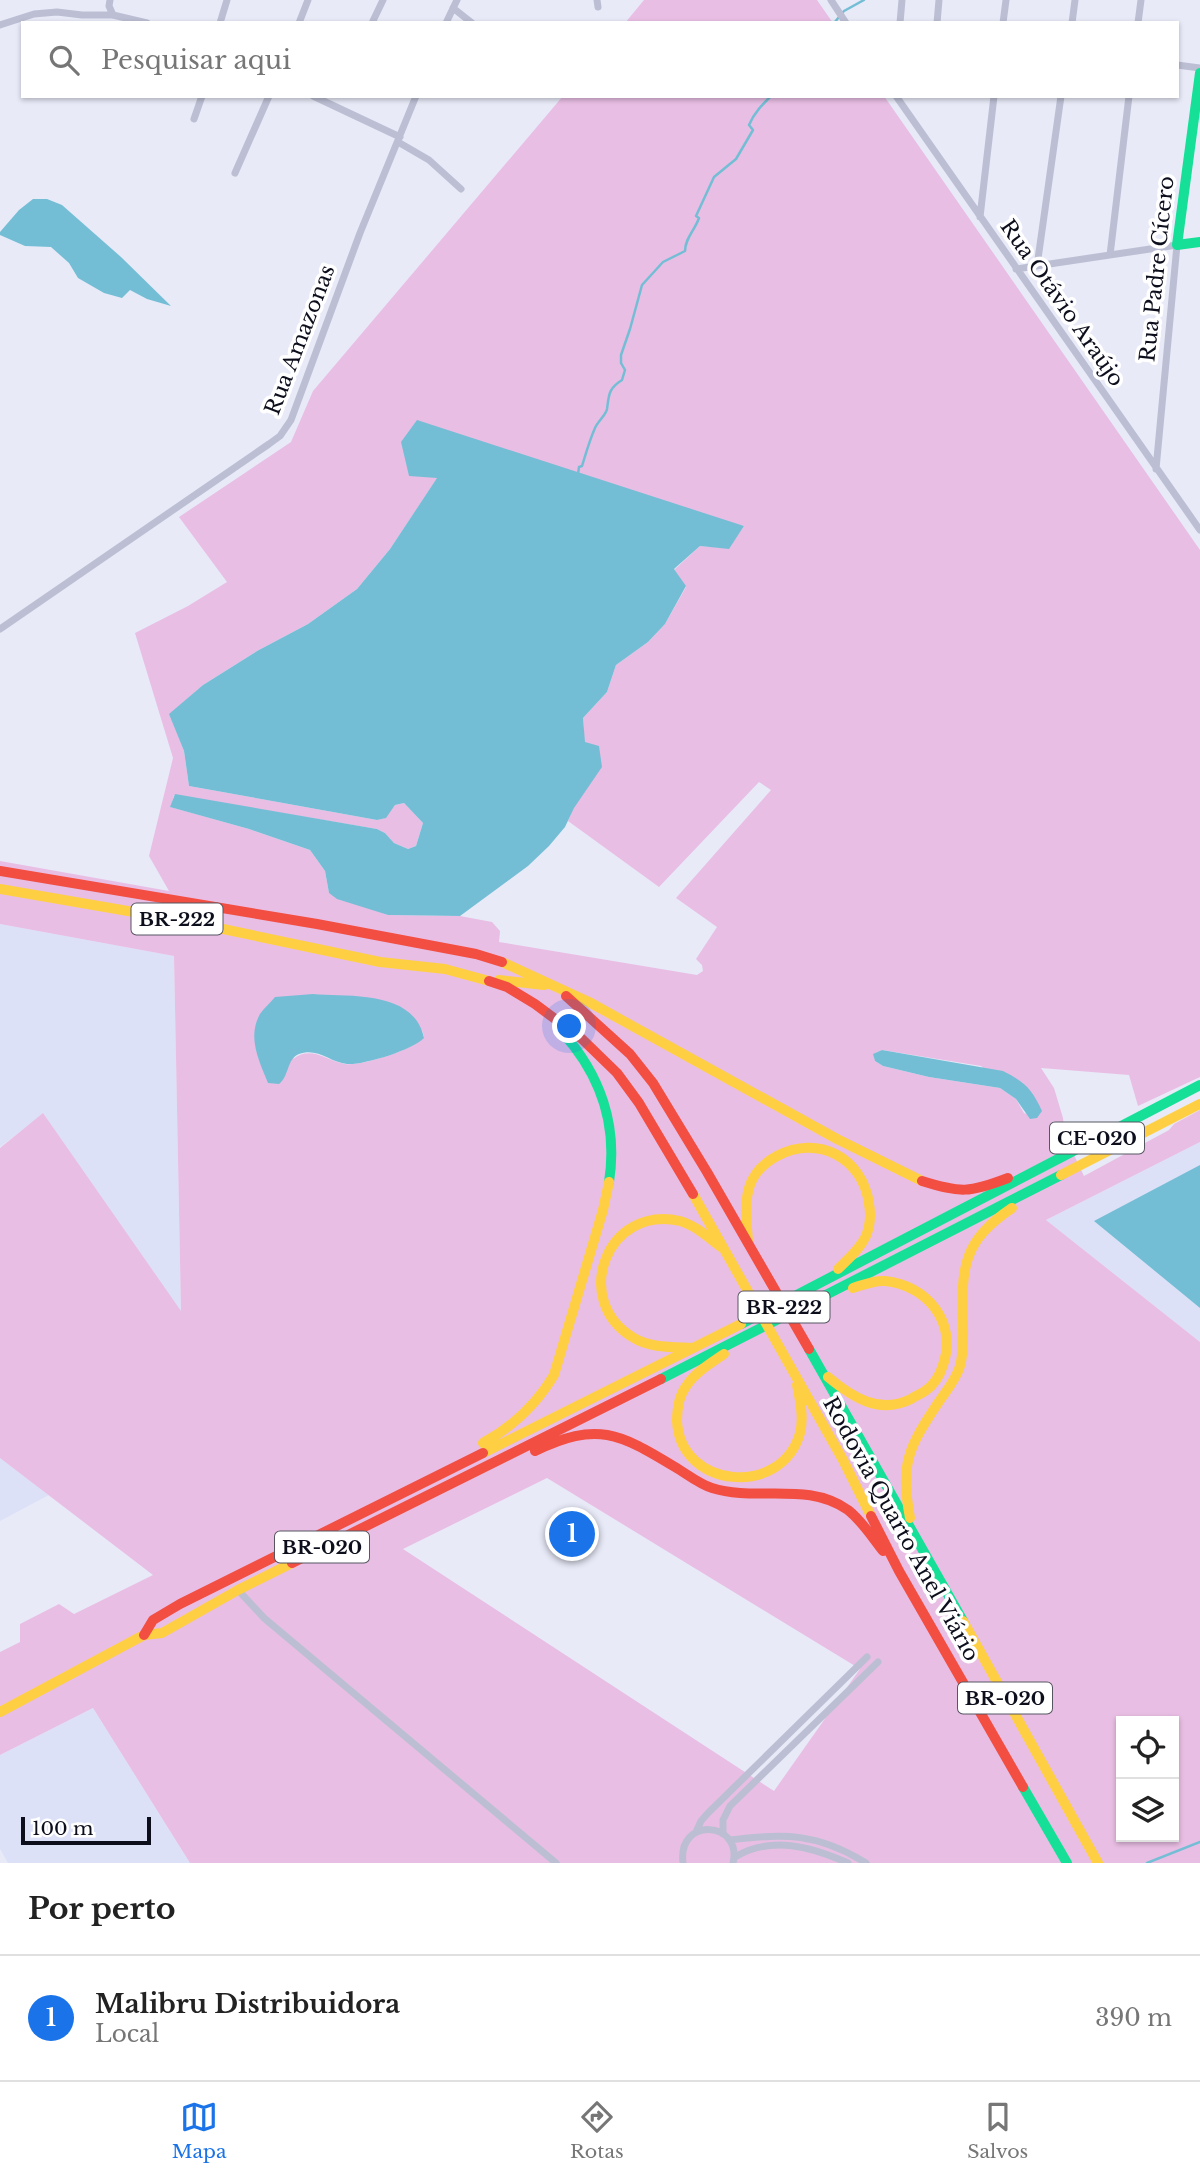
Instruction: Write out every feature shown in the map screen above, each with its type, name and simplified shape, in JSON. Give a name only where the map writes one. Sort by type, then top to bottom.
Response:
[{"type":"main road","name":"Rua Padre Cícero","points":[[1177,245],[1200,70]]},
{"type":"main road","points":[[1177,245],[1200,242]]},
{"type":"main road","name":"BR-222","points":[[0,871],[451,948],[503,962],[553,987],[600,1025],[630,1054],[653,1083],[820,1370]]},
{"type":"main road","name":"BR-222","points":[[0,889],[180,920],[380,962],[445,969],[507,987],[582,1039],[617,1073],[639,1102],[724,1249]]},
{"type":"main road","points":[[479,977],[553,987],[601,1008],[837,1139],[933,1186],[968,1191],[1047,1163]]},
{"type":"main road","points":[[445,1471],[454,1458],[516,1423],[544,1394],[554,1376],[564,1346],[609,1183],[611,1139],[607,1112],[596,1080],[573,1044],[535,1004]]},
{"type":"main road","name":"CE-020","points":[[1047,1163],[1200,1085]]},
{"type":"main road","name":"CE-020","points":[[1041,1186],[1200,1104]]},
{"type":"main road","points":[[748,1245],[748,1188],[765,1163],[777,1154],[806,1146],[835,1152],[851,1164],[865,1184],[870,1196],[869,1228],[864,1241],[854,1254],[820,1283]]},
{"type":"main road","name":"BR-020","points":[[144,1635],[153,1620],[180,1604],[820,1283],[1047,1163]]},
{"type":"main road","points":[[913,1532],[904,1484],[907,1457],[912,1443],[954,1380],[962,1359],[963,1281],[967,1257],[981,1233],[1041,1186]]},
{"type":"main road","name":"BR-020","points":[[0,1712],[144,1635],[162,1633],[238,1590],[1041,1186]]},
{"type":"main road","points":[[692,1348],[645,1343],[620,1328],[609,1314],[601,1290],[600,1272],[604,1257],[612,1243],[625,1231],[639,1223],[653,1220],[682,1222],[724,1249]]},
{"type":"main road","name":"Rodovia Quarto Anel Viário","points":[[724,1249],[843,1460],[899,1571],[1067,1863]]},
{"type":"main road","points":[[820,1370],[856,1398],[879,1406],[897,1405],[925,1393],[943,1369],[947,1356],[947,1333],[940,1311],[927,1295],[912,1286],[884,1281],[823,1298]]},
{"type":"main road","points":[[735,1341],[727,1352],[694,1377],[684,1389],[679,1403],[677,1417],[683,1445],[695,1462],[705,1469],[735,1479],[746,1479],[765,1473],[784,1461],[796,1444],[800,1430],[796,1376]]},
{"type":"main road","name":"BR-020","points":[[820,1370],[913,1532]]},
{"type":"main road","points":[[501,1460],[524,1456],[577,1434],[603,1434],[624,1438],[646,1448],[709,1488],[753,1495],[804,1494],[833,1501],[848,1510],[899,1571]]},
{"type":"main road","name":"Rodovia Quarto Anel Viário","points":[[913,1532],[1098,1863]]},
{"type":"street","points":[[110,0],[109,6],[113,15]]},
{"type":"street","points":[[221,21],[227,0]]},
{"type":"street","points":[[300,21],[308,0]]},
{"type":"street","points":[[373,21],[383,0]]},
{"type":"street","points":[[447,21],[457,0]]},
{"type":"street","points":[[831,0],[845,21]]},
{"type":"street","points":[[900,21],[902,0]]},
{"type":"street","points":[[937,21],[939,0]]},
{"type":"street","points":[[1003,21],[1006,0]]},
{"type":"street","points":[[1072,21],[1075,0]]},
{"type":"street","points":[[1138,21],[1141,0]]},
{"type":"street","points":[[453,8],[469,21]]},
{"type":"street","points":[[0,24],[50,12],[113,15],[138,21]]},
{"type":"street","points":[[1179,65],[1200,70]]},
{"type":"street","points":[[194,119],[201,98]]},
{"type":"street","points":[[235,173],[268,98]]},
{"type":"street","points":[[317,98],[399,140],[429,160],[461,189]]},
{"type":"street","points":[[336,107],[340,98]]},
{"type":"street","name":"Rua Amazonas","points":[[0,629],[269,444],[286,429],[360,233],[415,98]]},
{"type":"street","name":"Rua Otávio Araújo","points":[[897,98],[1200,530]]},
{"type":"street","points":[[979,217],[994,98]]},
{"type":"street","points":[[1037,266],[1062,98]]},
{"type":"street","points":[[1110,255],[1129,98]]},
{"type":"street","points":[[1016,269],[1177,245]]},
{"type":"street","name":"Rua Padre Cícero","points":[[1156,469],[1177,245]]},
{"type":"street","points":[[238,1590],[264,1618],[556,1863]]},
{"type":"street","points":[[681,1862],[684,1843],[696,1832],[708,1813],[867,1657]]},
{"type":"street","points":[[723,1834],[723,1820],[730,1806],[878,1662]]},
{"type":"street","points":[[696,1832],[706,1829],[723,1834],[730,1840],[734,1860],[749,1849],[759,1846],[789,1846],[810,1849],[848,1863]]},
{"type":"street","points":[[730,1840],[772,1835],[805,1838],[838,1847],[866,1863]]},
{"type":"shaded area","points":[[644,0],[817,0],[832,21],[627,21]]},
{"type":"shaded area","points":[[561,98],[885,98],[1200,550],[1200,1077],[1138,1106],[1129,1075],[1041,1068],[1054,1088],[1065,1136],[1084,1176],[1200,1110],[1200,1142],[1046,1220],[1200,1342],[1200,1863],[190,1863],[93,1708],[0,1755],[0,1652],[20,1642],[20,1624],[59,1604],[74,1614],[153,1575],[0,1458],[0,1148],[43,1113],[181,1311],[174,956],[0,924],[0,861],[169,891],[149,856],[173,758],[135,633],[227,582],[179,517],[291,442],[313,391]],"holes":[[[438,477],[744,526],[729,548],[700,546],[674,570],[686,587],[665,624],[648,642],[616,665],[607,692],[583,718],[581,771],[568,821],[659,887],[759,782],[771,790],[676,898],[717,927],[696,959],[702,965],[703,971],[697,975],[499,942],[500,931],[492,922],[460,916],[388,915],[329,893],[325,871],[310,850],[171,807],[174,795],[377,829],[394,843],[408,849],[416,846],[423,823],[404,803],[395,805],[385,818],[377,820],[189,786],[184,751],[170,714],[203,685],[257,651],[308,624],[357,589],[390,549]],[[313,994],[422,1030],[424,1037],[418,1042],[375,1060],[345,1064],[306,1053],[293,1059]],[[882,1050],[981,1066],[1037,1118],[1024,1113],[1016,1099],[1000,1088],[929,1077],[883,1066],[875,1061],[874,1054]],[[547,1478],[860,1669],[774,1791],[403,1549]]]},
{"type":"shaded area","points":[[0,924],[174,956],[181,1312],[43,1114],[0,1147]]},
{"type":"shaded area","points":[[1200,1142],[1200,1342],[1046,1220]]},
{"type":"shaded area","points":[[0,1458],[49,1495],[0,1521]]},
{"type":"shaded area","points":[[93,1708],[190,1863],[8,1863],[0,1849],[0,1755]]},
{"type":"water","points":[[33,199],[47,199],[62,205],[171,306],[147,299],[130,290],[122,298],[104,293],[78,278],[69,263],[51,247],[25,246],[0,235],[19,210]]},
{"type":"water","points":[[417,420],[744,526],[729,549],[700,546],[674,569],[686,586],[665,624],[648,642],[616,665],[607,692],[583,718],[585,742],[599,746],[602,767],[574,808],[565,827],[528,866],[460,916],[388,915],[337,899],[329,893],[325,871],[310,850],[249,829],[170,807],[175,794],[377,829],[394,843],[408,849],[416,846],[423,823],[404,803],[395,805],[386,818],[377,820],[189,786],[184,751],[169,714],[203,685],[257,651],[308,624],[357,589],[390,549],[437,478],[409,476],[401,442]]},
{"type":"water","points":[[313,994],[379,999],[394,1004],[408,1011],[418,1022],[424,1038],[399,1052],[355,1064],[341,1063],[312,1052],[299,1054],[292,1059],[279,1084],[268,1083],[254,1040],[260,1014],[275,997]]},
{"type":"water","points":[[882,1050],[1003,1071],[1027,1087],[1042,1111],[1037,1118],[1030,1119],[1016,1099],[1000,1088],[929,1077],[883,1066],[875,1061],[873,1054]]},
{"type":"water","points":[[1200,1165],[1200,1308],[1094,1221]]},
{"type":"waterway","points":[[836,21],[844,11],[864,0]]},
{"type":"waterway","points":[[578,474],[595,428],[606,411],[610,393],[622,380],[625,370],[621,355],[642,285],[663,262],[685,251],[699,218],[696,216],[714,177],[736,159],[753,130],[749,125],[751,121],[769,98]]},
{"type":"waterway","points":[[1147,1863],[1200,1842]]},
{"type":"traffic: fast","points":[[1200,73],[1177,245],[1200,242]]},
{"type":"traffic: fast","points":[[562,1032],[587,1065],[603,1101],[611,1140],[609,1182]]},
{"type":"traffic: fast","points":[[741,1324],[1200,1085]]},
{"type":"traffic: fast","points":[[661,1379],[1061,1175]]},
{"type":"traffic: fast","points":[[809,1349],[963,1621]]},
{"type":"traffic: fast","points":[[1023,1787],[1067,1863]]},
{"type":"traffic: slow","points":[[0,889],[180,920],[380,962],[445,969],[489,981]]},
{"type":"traffic: slow","points":[[502,962],[589,1002],[837,1139],[922,1181]]},
{"type":"traffic: slow","points":[[499,980],[544,985]]},
{"type":"traffic: slow","points":[[1061,1175],[1200,1104]]},
{"type":"traffic: slow","points":[[748,1242],[747,1201],[749,1188],[756,1174],[772,1159],[792,1150],[823,1149],[836,1154],[858,1174],[870,1208],[866,1236],[857,1250],[838,1269]]},
{"type":"traffic: slow","points":[[483,1443],[523,1414],[540,1396],[554,1375],[609,1182]]},
{"type":"traffic: slow","points":[[693,1194],[843,1460],[871,1516]]},
{"type":"traffic: slow","points":[[910,1518],[906,1484],[909,1457],[920,1432],[956,1376],[961,1361],[963,1286],[968,1257],[983,1232],[1012,1208]]},
{"type":"traffic: slow","points":[[692,1348],[647,1344],[634,1338],[615,1322],[604,1302],[601,1280],[606,1259],[616,1241],[633,1227],[654,1220],[686,1223],[721,1247]]},
{"type":"traffic: slow","points":[[828,1377],[866,1402],[888,1405],[911,1399],[925,1391],[936,1380],[943,1365],[947,1349],[946,1335],[942,1321],[926,1298],[900,1284],[885,1281],[853,1288]]},
{"type":"traffic: slow","points":[[483,1453],[741,1324]]},
{"type":"traffic: slow","points":[[724,1354],[691,1380],[682,1393],[677,1412],[682,1444],[695,1461],[712,1472],[733,1477],[754,1476],[774,1468],[790,1454],[801,1427],[797,1385]]},
{"type":"traffic: slow","points":[[0,1712],[144,1635],[162,1633],[292,1563]]},
{"type":"traffic: slow","points":[[963,1621],[1098,1863]]},
{"type":"traffic: jam","points":[[0,871],[317,924],[476,954],[502,962]]},
{"type":"traffic: jam","points":[[489,981],[507,987],[535,1004],[582,1039],[617,1073],[639,1103],[693,1194]]},
{"type":"traffic: jam","points":[[566,996],[630,1054],[653,1083],[809,1349]]},
{"type":"traffic: jam","points":[[922,1181],[965,1190],[1008,1178]]},
{"type":"traffic: jam","points":[[292,1563],[661,1379]]},
{"type":"traffic: jam","points":[[535,1451],[575,1436],[592,1434],[622,1439],[712,1488],[729,1492],[799,1494],[832,1501],[853,1514],[883,1551]]},
{"type":"traffic: jam","points":[[144,1635],[153,1620],[180,1604],[483,1453]]},
{"type":"traffic: jam","points":[[871,1516],[899,1571],[1023,1787]]},
{"type":"place","name":"Malibru Distribuidora","points":[[572,1534]]}]
